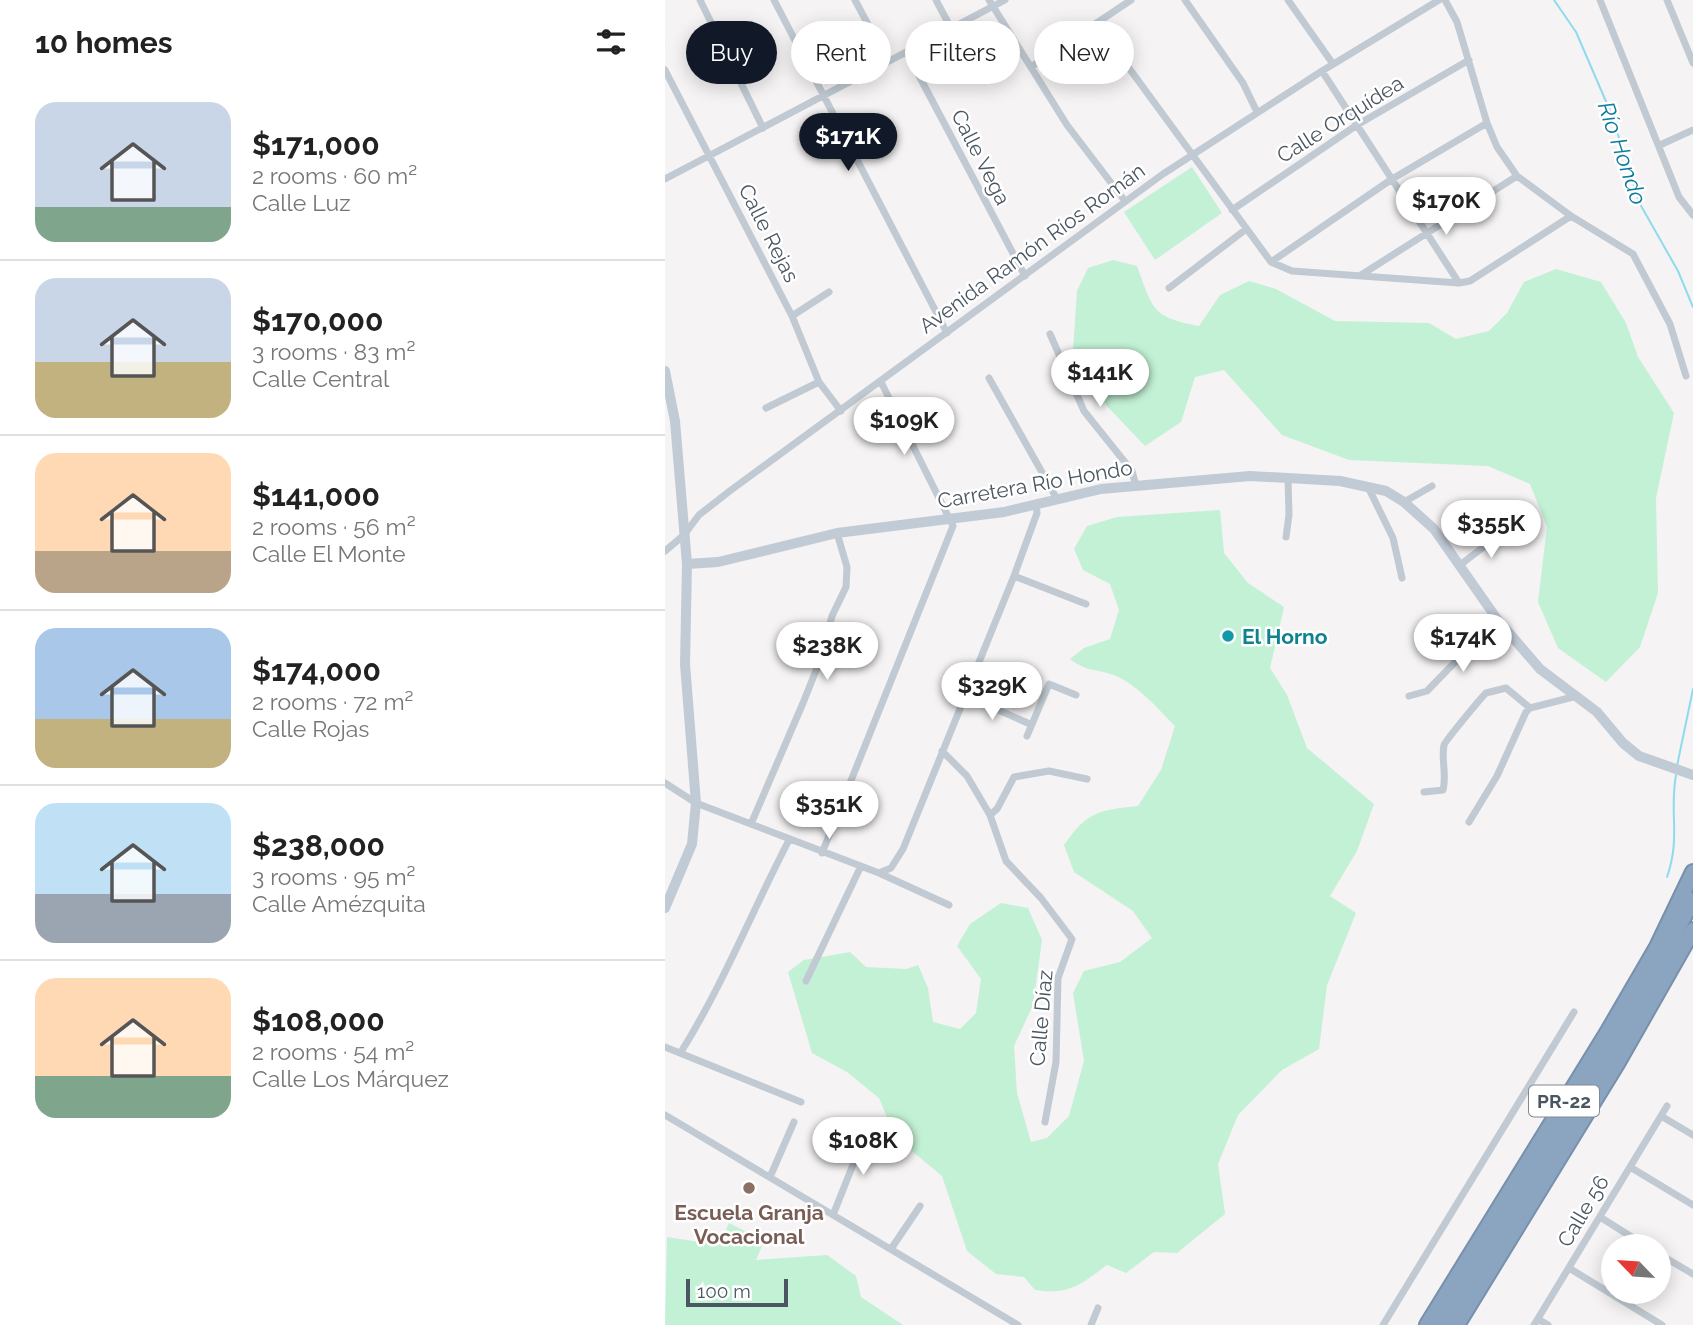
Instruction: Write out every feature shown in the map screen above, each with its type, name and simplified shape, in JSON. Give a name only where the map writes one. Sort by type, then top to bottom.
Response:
[{"type":"highway","name":"PR-22","points":[[1427,1325],[1607,1033],[1657,947],[1693,872]]},
{"type":"highway","points":[[1440,1325],[1627,1022],[1693,900]]},
{"type":"highway","name":"PR-22","points":[[1457,1325],[1618,1062],[1693,930]]},
{"type":"street","points":[[700,0],[763,128]]},
{"type":"street","points":[[774,0],[947,333]]},
{"type":"street","points":[[855,0],[866,21]]},
{"type":"street","points":[[936,0],[947,21]]},
{"type":"street","points":[[989,0],[1067,125],[1125,201]]},
{"type":"street","points":[[969,21],[1005,0]]},
{"type":"street","points":[[1099,21],[1131,0]]},
{"type":"street","points":[[1185,0],[1243,83],[1257,112]]},
{"type":"street","points":[[1288,0],[1333,64]]},
{"type":"street","name":"Avenida Ramón Ríos Román","points":[[665,551],[684,535],[712,504],[1125,201],[1257,112],[1439,0]]},
{"type":"street","points":[[1445,0],[1457,22],[1497,148],[1517,176],[1571,216],[1633,254],[1670,324],[1686,376]]},
{"type":"street","points":[[1600,0],[1679,197],[1693,215]]},
{"type":"street","points":[[1669,1],[1693,61]]},
{"type":"street","name":"Calle Orquídea","points":[[1231,210],[1357,125],[1469,60]]},
{"type":"street","name":"Calle Rejas","points":[[665,70],[792,316],[819,382],[841,411]]},
{"type":"street","points":[[1322,71],[1459,283]]},
{"type":"street","points":[[1134,75],[1245,230],[1271,262],[1292,271],[1459,283],[1470,281],[1571,216]]},
{"type":"street","points":[[665,179],[848,84]]},
{"type":"street","name":"Calle Vega","points":[[923,84],[1025,276]]},
{"type":"street","points":[[1271,262],[1392,179],[1487,123]]},
{"type":"street","points":[[1660,145],[1693,131]]},
{"type":"street","points":[[1360,275],[1517,176]]},
{"type":"street","points":[[1169,288],[1245,230]]},
{"type":"street","points":[[792,316],[829,292]]},
{"type":"street","points":[[1050,334],[1084,411],[1132,471],[1136,486]]},
{"type":"street","points":[[665,371],[673,395],[687,564],[685,664],[696,803],[692,844],[665,908]]},
{"type":"street","points":[[989,379],[1057,499]]},
{"type":"street","points":[[766,408],[819,382]]},
{"type":"street","points":[[822,853],[953,526],[881,382]]},
{"type":"street","name":"Carretera Río Hondo","points":[[687,564],[718,562],[837,533],[951,519],[1101,489],[1250,476],[1340,481],[1386,491],[1404,502],[1434,529],[1497,619],[1541,669],[1597,712],[1623,743],[1639,756],[1693,775]]},
{"type":"street","points":[[1286,537],[1289,515],[1288,479]]},
{"type":"street","points":[[1404,502],[1432,486]]},
{"type":"street","points":[[1368,487],[1393,538],[1402,578]]},
{"type":"street","points":[[879,873],[891,868],[903,849],[1014,576],[1037,513],[1036,504]]},
{"type":"street","points":[[1461,565],[1503,532]]},
{"type":"street","points":[[751,824],[803,704],[821,658],[834,609],[846,587],[847,567],[837,533]]},
{"type":"street","points":[[1014,576],[1086,604]]},
{"type":"street","points":[[1409,696],[1427,691],[1497,619]]},
{"type":"street","points":[[1027,736],[1049,684],[1076,695]]},
{"type":"street","points":[[1424,792],[1443,790],[1447,776],[1444,746],[1450,734],[1468,719],[1486,693],[1506,688],[1530,708]]},
{"type":"street","points":[[964,695],[1030,724]]},
{"type":"street","points":[[1469,822],[1485,799],[1530,708],[1577,696]]},
{"type":"street","name":"Calle Díaz","points":[[942,751],[967,776],[990,815],[1006,861],[1041,898],[1072,939],[1058,978],[1056,1062],[1045,1122]]},
{"type":"street","points":[[990,815],[997,809],[1014,777],[1049,771],[1087,779]]},
{"type":"street","points":[[665,783],[696,803],[879,873],[949,905]]},
{"type":"street","points":[[681,1052],[709,1007],[750,915],[789,840]]},
{"type":"street","points":[[807,981],[861,866]]},
{"type":"street","points":[[1383,1325],[1574,1012]]},
{"type":"street","points":[[665,1047],[801,1102]]},
{"type":"street","name":"Calle 56","points":[[1536,1322],[1667,1106]]},
{"type":"street","points":[[665,1115],[1018,1325]]},
{"type":"street","points":[[1661,1116],[1693,1135]]},
{"type":"street","points":[[770,1177],[794,1122]]},
{"type":"street","points":[[833,1215],[868,1127]]},
{"type":"street","points":[[1630,1167],[1693,1205]]},
{"type":"street","points":[[891,1249],[920,1206]]},
{"type":"street","points":[[1599,1217],[1627,1234]]},
{"type":"street","points":[[1671,1261],[1693,1274]]},
{"type":"street","points":[[1569,1268],[1662,1325]]},
{"type":"street","points":[[1091,1325],[1098,1308]]},
{"type":"street","points":[[1536,1322],[1548,1325]]},
{"type":"green space","points":[[1192,167],[1222,213],[1155,260],[1124,212]]},
{"type":"green space","points":[[1113,260],[1137,266],[1156,309],[1163,315],[1183,323],[1199,326],[1220,295],[1249,281],[1276,289],[1335,321],[1429,323],[1456,339],[1489,331],[1507,313],[1524,282],[1556,269],[1601,282],[1626,323],[1638,357],[1674,413],[1656,498],[1658,593],[1640,647],[1606,682],[1558,648],[1538,602],[1547,527],[1530,484],[1488,466],[1349,460],[1282,435],[1224,370],[1195,377],[1181,422],[1145,446],[1107,406],[1073,351],[1077,291],[1088,268]]},
{"type":"green space","points":[[1220,510],[1224,553],[1248,583],[1284,607],[1270,668],[1287,695],[1307,748],[1374,804],[1357,851],[1330,896],[1356,913],[1327,985],[1319,1049],[1282,1070],[1238,1115],[1218,1164],[1225,1214],[1177,1253],[1154,1252],[1126,1273],[1107,1265],[1082,1283],[1066,1290],[1035,1290],[1024,1277],[996,1274],[967,1251],[942,1176],[895,1137],[879,1098],[847,1072],[812,1053],[788,972],[804,960],[850,952],[866,967],[906,969],[918,965],[928,988],[933,1022],[960,1029],[976,1013],[981,979],[957,946],[970,924],[1001,903],[1028,908],[1042,940],[1033,1005],[1014,1046],[1017,1093],[1031,1142],[1047,1138],[1069,1116],[1084,1061],[1073,993],[1084,971],[1120,962],[1152,938],[1133,911],[1074,872],[1064,845],[1087,819],[1103,811],[1138,806],[1161,770],[1175,726],[1124,680],[1087,668],[1070,659],[1084,648],[1110,639],[1119,610],[1110,584],[1083,570],[1074,549],[1087,526],[1117,517]]},
{"type":"green space","points":[[729,1223],[764,1241],[756,1260],[827,1255],[856,1276],[861,1297],[903,1325],[665,1325],[667,1237],[719,1245]]},
{"type":"waterway","name":"Río Hondo","points":[[1554,0],[1576,32],[1611,113],[1640,204],[1678,271],[1693,307]]},
{"type":"waterway","name":"Río Hondo","points":[[1677,766],[1693,689]]},
{"type":"waterway","name":"Río Hondo","points":[[1667,877],[1673,850],[1676,775]]},
{"type":"place","name":"El Horno","points":[[1228,636]]},
{"type":"place","name":"Escuela Granja Vocacional","points":[[749,1188]]}]
